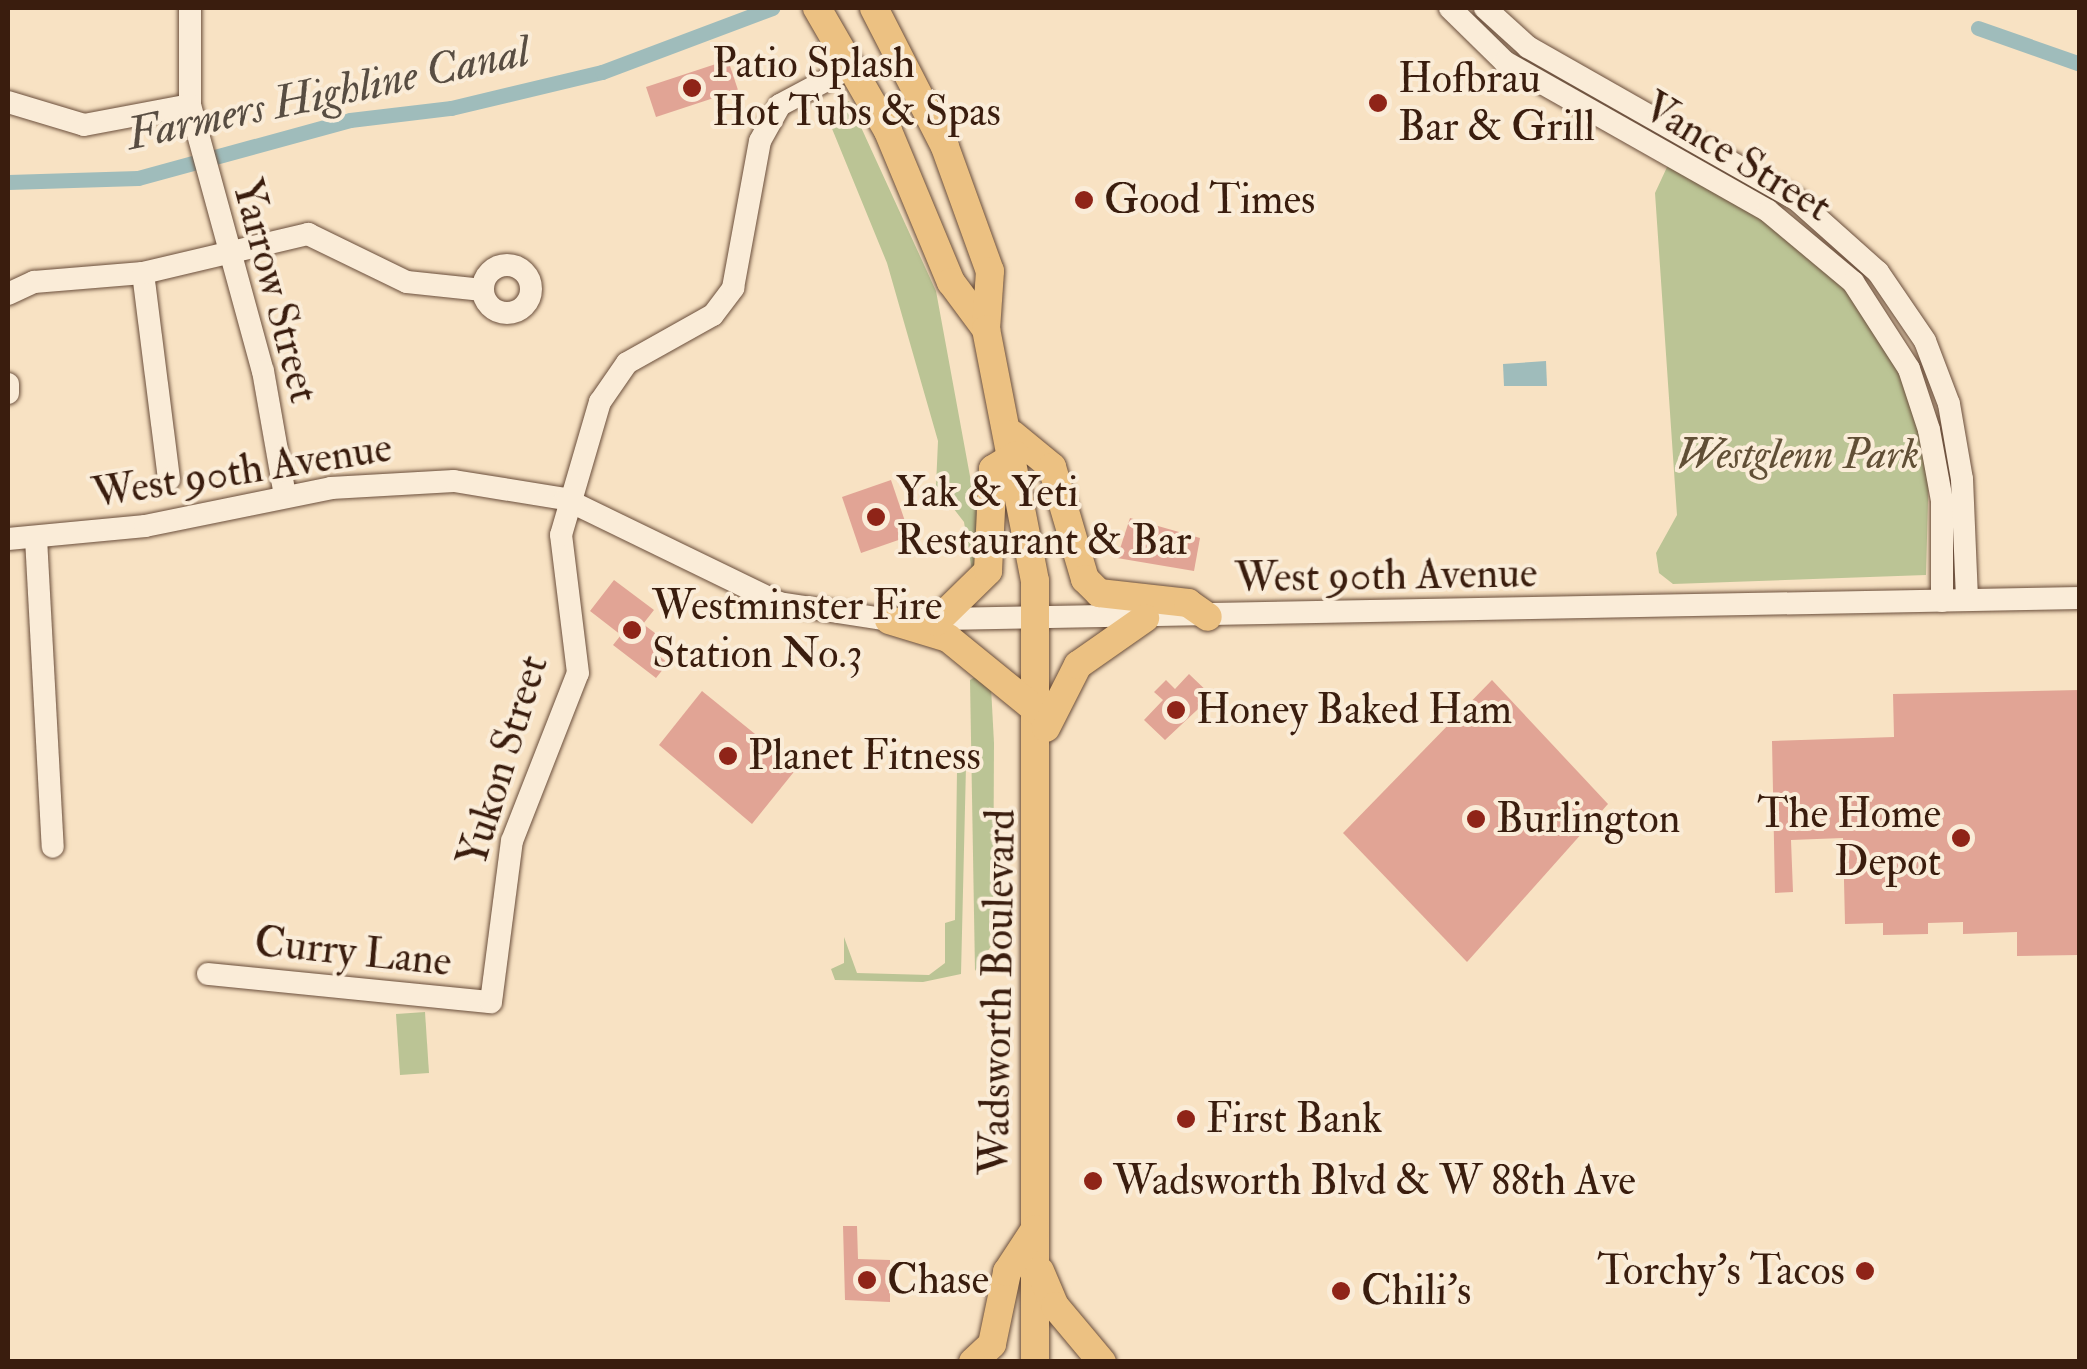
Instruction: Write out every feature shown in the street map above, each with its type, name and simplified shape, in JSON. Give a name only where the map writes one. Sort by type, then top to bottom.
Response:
[{"type":"main road","points":[[817,8],[853,66],[951,282],[986,329]]},
{"type":"main road","points":[[874,8],[945,146],[990,271],[986,329]]},
{"type":"main road","name":"Wadsworth Boulevard","points":[[986,329],[1014,444],[1038,623],[1041,749],[1034,1362]]},
{"type":"main road","points":[[936,622],[988,571],[990,480],[1014,444],[1052,467],[1085,579],[1099,593],[1188,602],[1208,618]]},
{"type":"main road","points":[[1041,749],[1053,702],[1078,664],[1145,618]]},
{"type":"main road","points":[[889,620],[948,638],[1040,713]]},
{"type":"main road","points":[[974,1362],[992,1344],[1007,1272],[1036,1228]]},
{"type":"main road","points":[[1035,1260],[1054,1306],[1102,1362]]},
{"type":"street","name":"Yarrow Street","points":[[190,8],[190,105],[196,136],[263,371],[285,496]]},
{"type":"street","name":"Vance Street","points":[[1450,8],[1505,62],[1768,212],[1853,282],[1909,369],[1925,416],[1942,502],[1942,601]]},
{"type":"street","name":"Vance Street","points":[[1485,8],[1528,46],[1796,199],[1878,272],[1924,341],[1949,404],[1962,479],[1967,600]]},
{"type":"street","name":"Yukon Street","points":[[490,1002],[512,841],[578,672],[563,583],[566,499],[600,402],[627,363],[713,315],[733,288],[760,141],[780,105],[853,66]]},
{"type":"street","points":[[8,102],[84,125],[190,105]]},
{"type":"street","points":[[8,294],[80,274],[143,273],[228,249],[308,234],[407,282],[483,290]]},
{"type":"street","points":[[143,273],[169,478]]},
{"type":"street","points":[[8,384],[8,393]]},
{"type":"street","name":"West 90th Avenue","points":[[8,539],[145,526],[285,496],[454,482],[566,499],[779,603],[889,620],[1038,623],[2080,598]]},
{"type":"street","points":[[36,538],[53,847]]},
{"type":"street","name":"Curry Lane","points":[[208,974],[490,1002]]},
{"type":"green space","points":[[849,101],[936,291],[983,547],[972,571],[964,522],[936,486],[938,441],[887,263],[826,114]]},
{"type":"green space","name":"Westglenn Park","points":[[1668,165],[1768,219],[1835,273],[1903,377],[1929,464],[1926,575],[1673,584],[1659,573],[1656,553],[1677,515],[1655,193]]},
{"type":"green space","points":[[980,674],[991,687],[994,743],[993,943],[975,971],[970,680]]},
{"type":"green space","points":[[950,757],[965,757],[966,766],[961,974],[923,982],[835,980],[831,969],[844,963],[844,937],[857,973],[929,975],[945,963],[945,923],[955,920],[957,770]]},
{"type":"green space","points":[[425,1012],[429,1073],[400,1075],[396,1014]]},
{"type":"water","points":[[1546,361],[1547,386],[1504,386],[1503,364]]},
{"type":"building","name":"Patio Splash Hot Tubs & Spas","points":[[728,60],[738,90],[656,117],[646,87]]},
{"type":"building","name":"Yak & Yeti Restaurant & Bar","points":[[891,480],[910,536],[861,553],[842,497]]},
{"type":"building","points":[[1130,518],[1200,538],[1194,571],[1117,558]]},
{"type":"building","name":"Westminster Fire Station No.3","points":[[614,580],[654,610],[643,624],[663,639],[653,651],[668,663],[656,678],[613,645],[621,635],[590,611]]},
{"type":"building","name":"Honey Baked Ham","points":[[1189,674],[1212,696],[1165,740],[1144,720],[1163,700],[1154,692],[1166,680],[1175,689]]},
{"type":"building","name":"Burlington","points":[[1492,680],[1608,804],[1467,962],[1343,833]]},
{"type":"building","name":"The Home Depot","points":[[2080,690],[2078,955],[2017,956],[2017,932],[1963,934],[1963,922],[1928,923],[1928,934],[1883,935],[1883,923],[1845,924],[1843,838],[1791,840],[1793,892],[1775,893],[1772,741],[1894,737],[1893,694]]},
{"type":"building","name":"Planet Fitness","points":[[702,691],[797,768],[752,824],[659,745]]},
{"type":"building","name":"Chase","points":[[843,1226],[857,1226],[858,1259],[890,1260],[890,1302],[845,1300]]},
{"type":"waterway","name":"Farmers Highline Canal","points":[[8,182],[138,178],[350,120],[451,108],[602,72],[772,8]]},
{"type":"waterway","name":"Farmers Highline Canal","points":[[1978,28],[2080,64]]},
{"type":"place","name":"Patio Splash Hot Tubs & Spas","points":[[692,88]]},
{"type":"place","name":"Hofbrau Bar & Grill","points":[[1378,103]]},
{"type":"place","name":"Good Times","points":[[1084,200]]},
{"type":"place","name":"Yak & Yeti Restaurant & Bar","points":[[876,517]]},
{"type":"place","name":"Westminster Fire Station No.3","points":[[632,630]]},
{"type":"place","name":"Honey Baked Ham","points":[[1176,710]]},
{"type":"place","name":"Planet Fitness","points":[[728,756]]},
{"type":"place","name":"Burlington","points":[[1476,819]]},
{"type":"place","name":"The Home Depot","points":[[1961,838]]},
{"type":"place","name":"First Bank","points":[[1186,1119]]},
{"type":"place","name":"Wadsworth Blvd & W 88th Ave","points":[[1093,1181]]},
{"type":"place","name":"Torchy's Tacos","points":[[1865,1271]]},
{"type":"place","name":"Chase","points":[[867,1280]]},
{"type":"place","name":"Chili's","points":[[1341,1291]]}]
